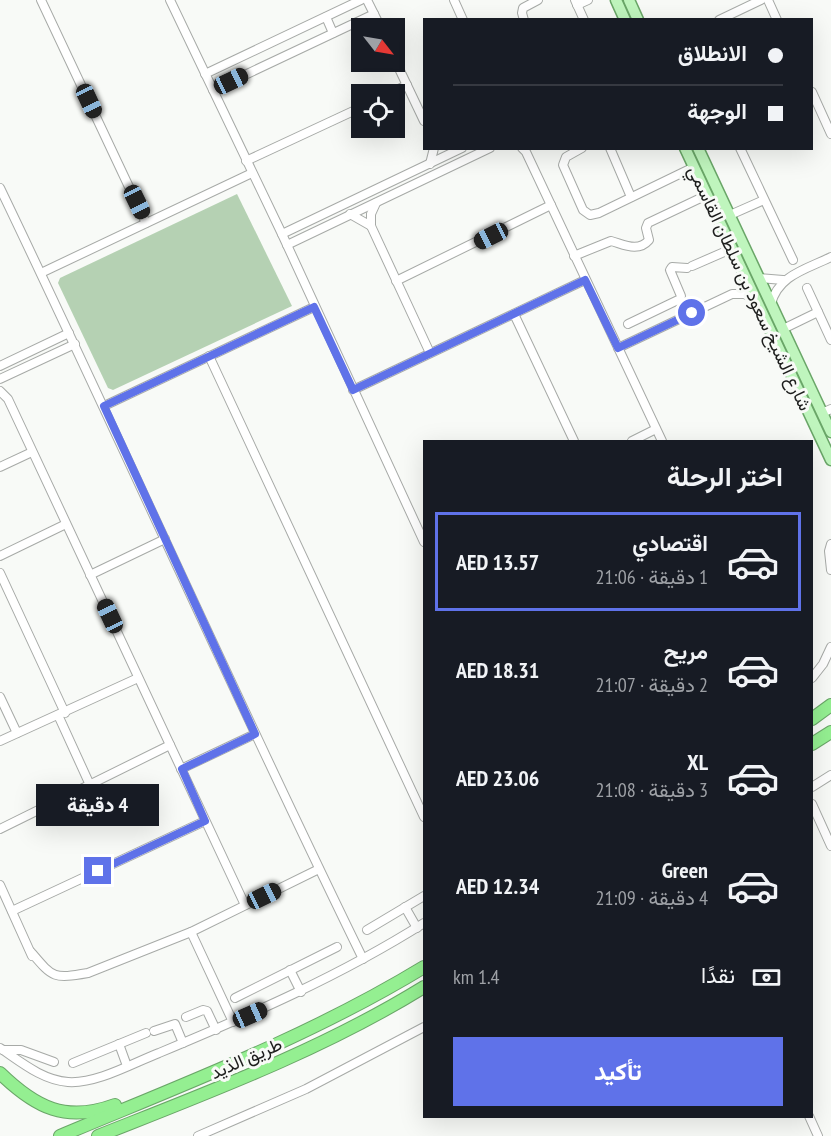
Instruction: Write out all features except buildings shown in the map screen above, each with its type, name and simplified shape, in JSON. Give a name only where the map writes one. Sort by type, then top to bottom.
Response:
[{"type":"highway","points":[[813,718],[831,705]]},
{"type":"highway","points":[[813,726],[831,716]]},
{"type":"highway","points":[[813,743],[831,732]]},
{"type":"highway","points":[[813,750],[831,740]]},
{"type":"highway","name":"طريق الذيد","points":[[60,1136],[291,1038],[371,998],[423,968]]},
{"type":"highway","name":"طريق الذيد","points":[[98,1136],[300,1053],[423,989]]},
{"type":"highway","points":[[0,1073],[25,1096],[39,1104],[69,1113],[100,1110],[143,1095],[168,1091]]},
{"type":"highway","points":[[120,1136],[176,1105]]},
{"type":"main road","points":[[616,0],[624,18]]},
{"type":"main road","points":[[629,0],[637,18]]},
{"type":"main road","name":"شارع الشيخ سعود بن سلطان القاسمي","points":[[686,150],[831,460]]},
{"type":"main road","name":"شارع الشيخ سعود بن سلطان القاسمي","points":[[699,150],[783,329],[826,411],[831,432]]},
{"type":"main road","points":[[756,298],[766,308],[771,304]]},
{"type":"street","points":[[41,0],[146,223]]},
{"type":"street","points":[[170,0],[282,234],[423,540]]},
{"type":"street","points":[[205,74],[361,0]]},
{"type":"street","points":[[368,0],[376,18]]},
{"type":"street","points":[[454,0],[463,18]]},
{"type":"street","points":[[523,18],[523,8],[538,0]]},
{"type":"street","points":[[583,18],[576,3],[588,0]]},
{"type":"street","points":[[723,18],[761,0]]},
{"type":"street","points":[[768,0],[776,18]]},
{"type":"street","points":[[213,90],[374,14]]},
{"type":"street","points":[[326,17],[333,33]]},
{"type":"street","points":[[242,56],[250,72]]},
{"type":"street","points":[[401,72],[423,119]]},
{"type":"street","points":[[813,94],[831,134]]},
{"type":"street","points":[[246,161],[351,112]]},
{"type":"street","points":[[430,164],[434,150]]},
{"type":"street","points":[[282,234],[458,150]]},
{"type":"street","points":[[287,245],[486,150]]},
{"type":"street","points":[[525,150],[662,440]]},
{"type":"street","points":[[578,150],[566,157],[563,165],[586,213],[595,214],[694,167]]},
{"type":"street","points":[[611,150],[631,197]]},
{"type":"street","points":[[741,150],[793,260]]},
{"type":"street","points":[[41,273],[252,173]]},
{"type":"street","points":[[1,193],[75,344],[255,734],[363,959]]},
{"type":"street","points":[[574,256],[611,241],[626,247],[646,244],[649,240],[646,228],[648,223],[707,195]]},
{"type":"street","points":[[730,215],[764,200]]},
{"type":"street","points":[[376,202],[371,214],[371,226],[430,353]]},
{"type":"street","points":[[396,281],[551,206]]},
{"type":"street","points":[[350,214],[371,226]]},
{"type":"street","points":[[628,324],[680,299],[681,296],[670,268],[690,267],[731,249]]},
{"type":"street","points":[[771,304],[783,280],[831,257]]},
{"type":"street","points":[[732,294],[745,276]]},
{"type":"street","points":[[759,278],[783,280]]},
{"type":"street","points":[[353,390],[585,280]]},
{"type":"street","points":[[807,288],[831,340]]},
{"type":"street","points":[[618,348],[732,294],[744,294],[756,298]]},
{"type":"street","points":[[104,406],[314,307]]},
{"type":"street","points":[[783,329],[818,312]]},
{"type":"street","points":[[514,314],[574,440]]},
{"type":"street","points":[[2,364],[69,333]]},
{"type":"street","points":[[0,379],[75,344]]},
{"type":"street","points":[[209,356],[423,815]]},
{"type":"street","points":[[8,399],[8,386],[12,374]]},
{"type":"street","points":[[0,391],[8,399],[245,905]]},
{"type":"street","points":[[634,440],[656,429]]},
{"type":"street","points":[[0,467],[32,452]]},
{"type":"street","points":[[0,556],[66,524]]},
{"type":"street","points":[[90,575],[165,539]]},
{"type":"street","points":[[831,544],[831,570]]},
{"type":"street","points":[[0,573],[62,714],[90,785]]},
{"type":"street","points":[[813,677],[823,664],[831,646]]},
{"type":"street","points":[[0,741],[138,678]]},
{"type":"street","points":[[0,697],[17,733]]},
{"type":"street","points":[[182,769],[255,734]]},
{"type":"street","points":[[0,829],[170,745]]},
{"type":"street","points":[[813,786],[831,775]]},
{"type":"street","points":[[813,806],[831,846]]},
{"type":"street","points":[[12,911],[205,821]]},
{"type":"street","points":[[0,885],[42,973],[57,981],[73,981],[191,932],[319,869]]},
{"type":"street","points":[[367,930],[423,897]]},
{"type":"street","points":[[2,1049],[38,1074],[60,1081],[91,1080],[233,1023],[301,992],[363,959],[421,926],[405,908]]},
{"type":"street","points":[[191,932],[233,1023]]},
{"type":"street","points":[[235,998],[337,947]]},
{"type":"street","points":[[290,970],[301,992]]},
{"type":"street","points":[[186,1017],[203,1010],[207,1011],[216,1030]]},
{"type":"street","points":[[73,1062],[175,1024],[183,1043]]},
{"type":"street","points":[[198,1136],[315,1085],[423,1028]]},
{"type":"street","points":[[119,1044],[127,1066]]},
{"type":"street","points":[[2,1049],[21,1050],[54,1062]]},
{"type":"street","points":[[810,1118],[818,1136]]},
{"type":"green space","points":[[237,194],[292,306],[113,390],[108,388],[58,283],[60,278]]},
{"type":"route","points":[[98,871],[205,821],[182,769],[255,734],[104,406],[314,307],[353,390],[585,280],[618,348],[692,313]]}]
